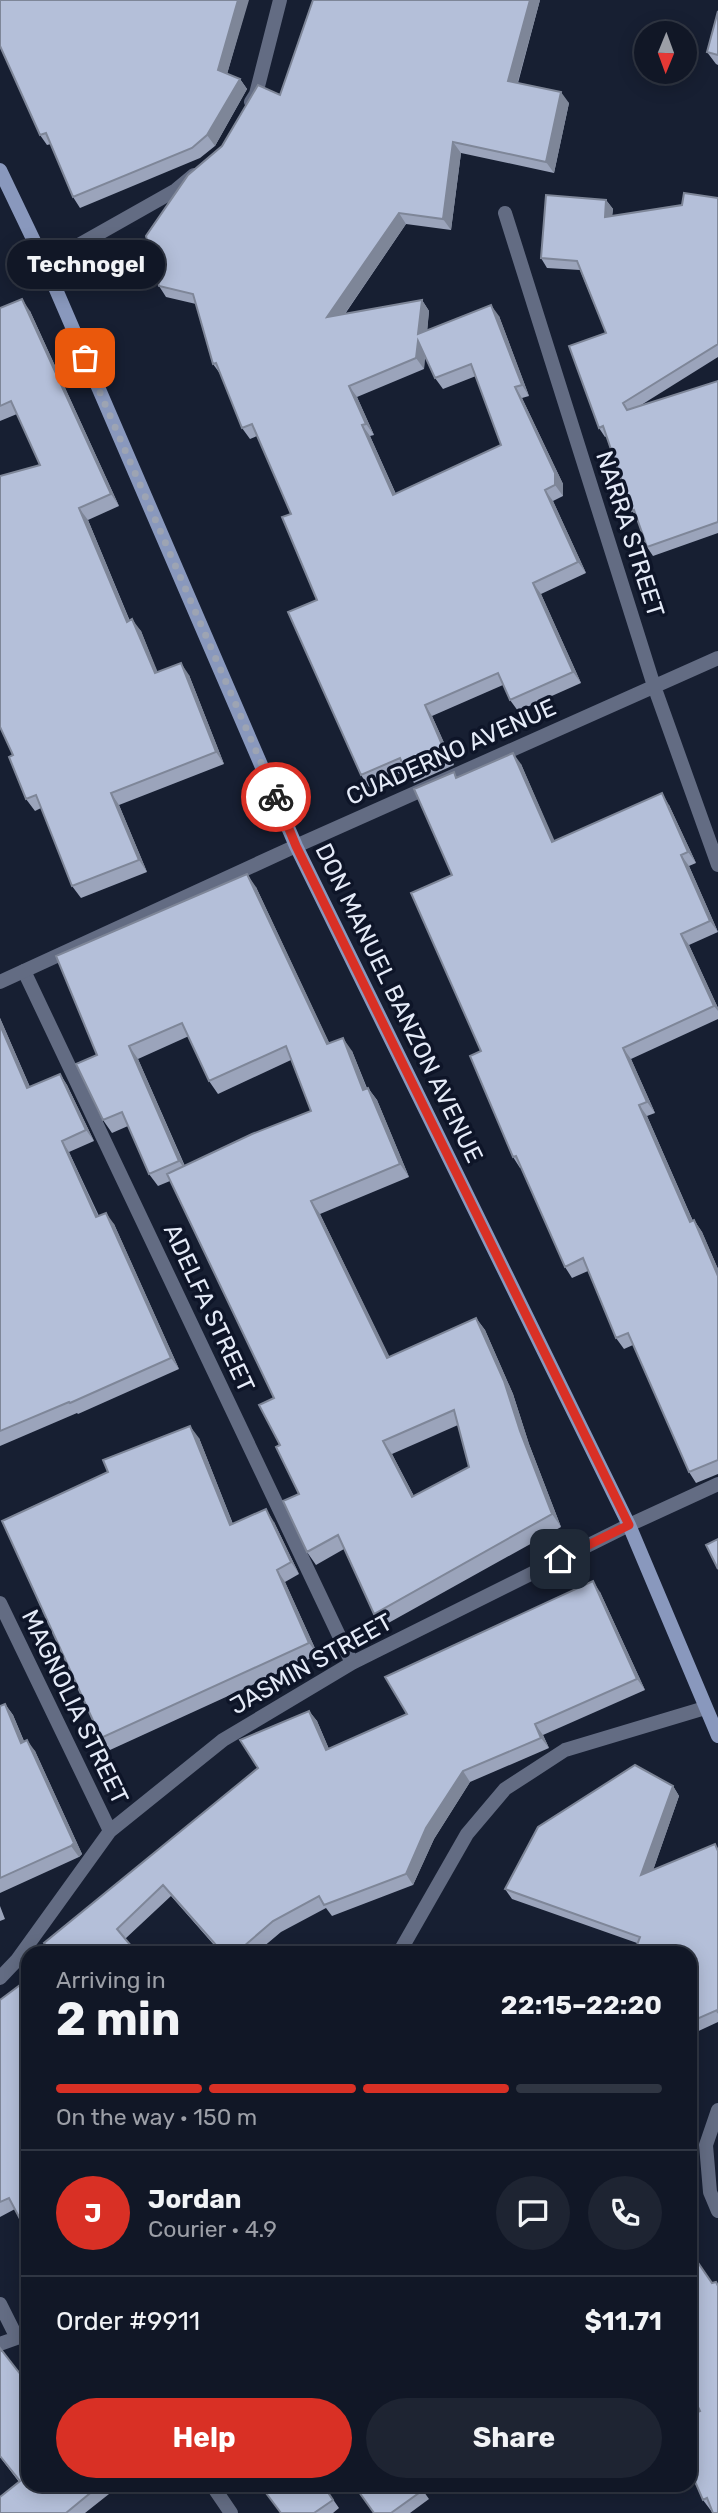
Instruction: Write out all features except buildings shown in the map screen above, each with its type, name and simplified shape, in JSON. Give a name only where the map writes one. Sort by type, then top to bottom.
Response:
[{"type":"main road","name":"DON MANUEL BANZON AVENUE","points":[[0,170],[45,264],[296,846],[629,1525],[718,1736]]},
{"type":"street","points":[[243,116],[256,94],[280,0]]},
{"type":"street","points":[[45,264],[176,190],[203,167]]},
{"type":"street","name":"NARRA STREET","points":[[505,213],[654,686],[718,865]]},
{"type":"street","name":"CUADERNO AVENUE","points":[[0,982],[296,846],[718,658]]},
{"type":"street","name":"ADELFA STREET","points":[[24,971],[352,1663]]},
{"type":"street","name":"JASMIN STREET","points":[[27,1946],[110,1831],[223,1740],[352,1663],[629,1525],[718,1484]]},
{"type":"street","name":"MAGNOLIA STREET","points":[[0,1603],[110,1831]]},
{"type":"street","points":[[403,1946],[467,1834],[505,1789],[565,1750],[705,1708]]},
{"type":"street","name":"JASMIN STREET","points":[[0,1978],[21,1954]]},
{"type":"street","points":[[718,2110],[706,2145],[710,2192],[718,2211]]},
{"type":"street","points":[[0,2304],[21,2333]]},
{"type":"street","points":[[0,2344],[21,2337]]},
{"type":"street","points":[[217,2492],[231,2513]]},
{"type":"way so far","points":[[85,358],[276,797]]},
{"type":"place","name":"Technogel","points":[[85,358]]},
{"type":"route","points":[[276,797],[296,846],[629,1525],[560,1559]]}]
